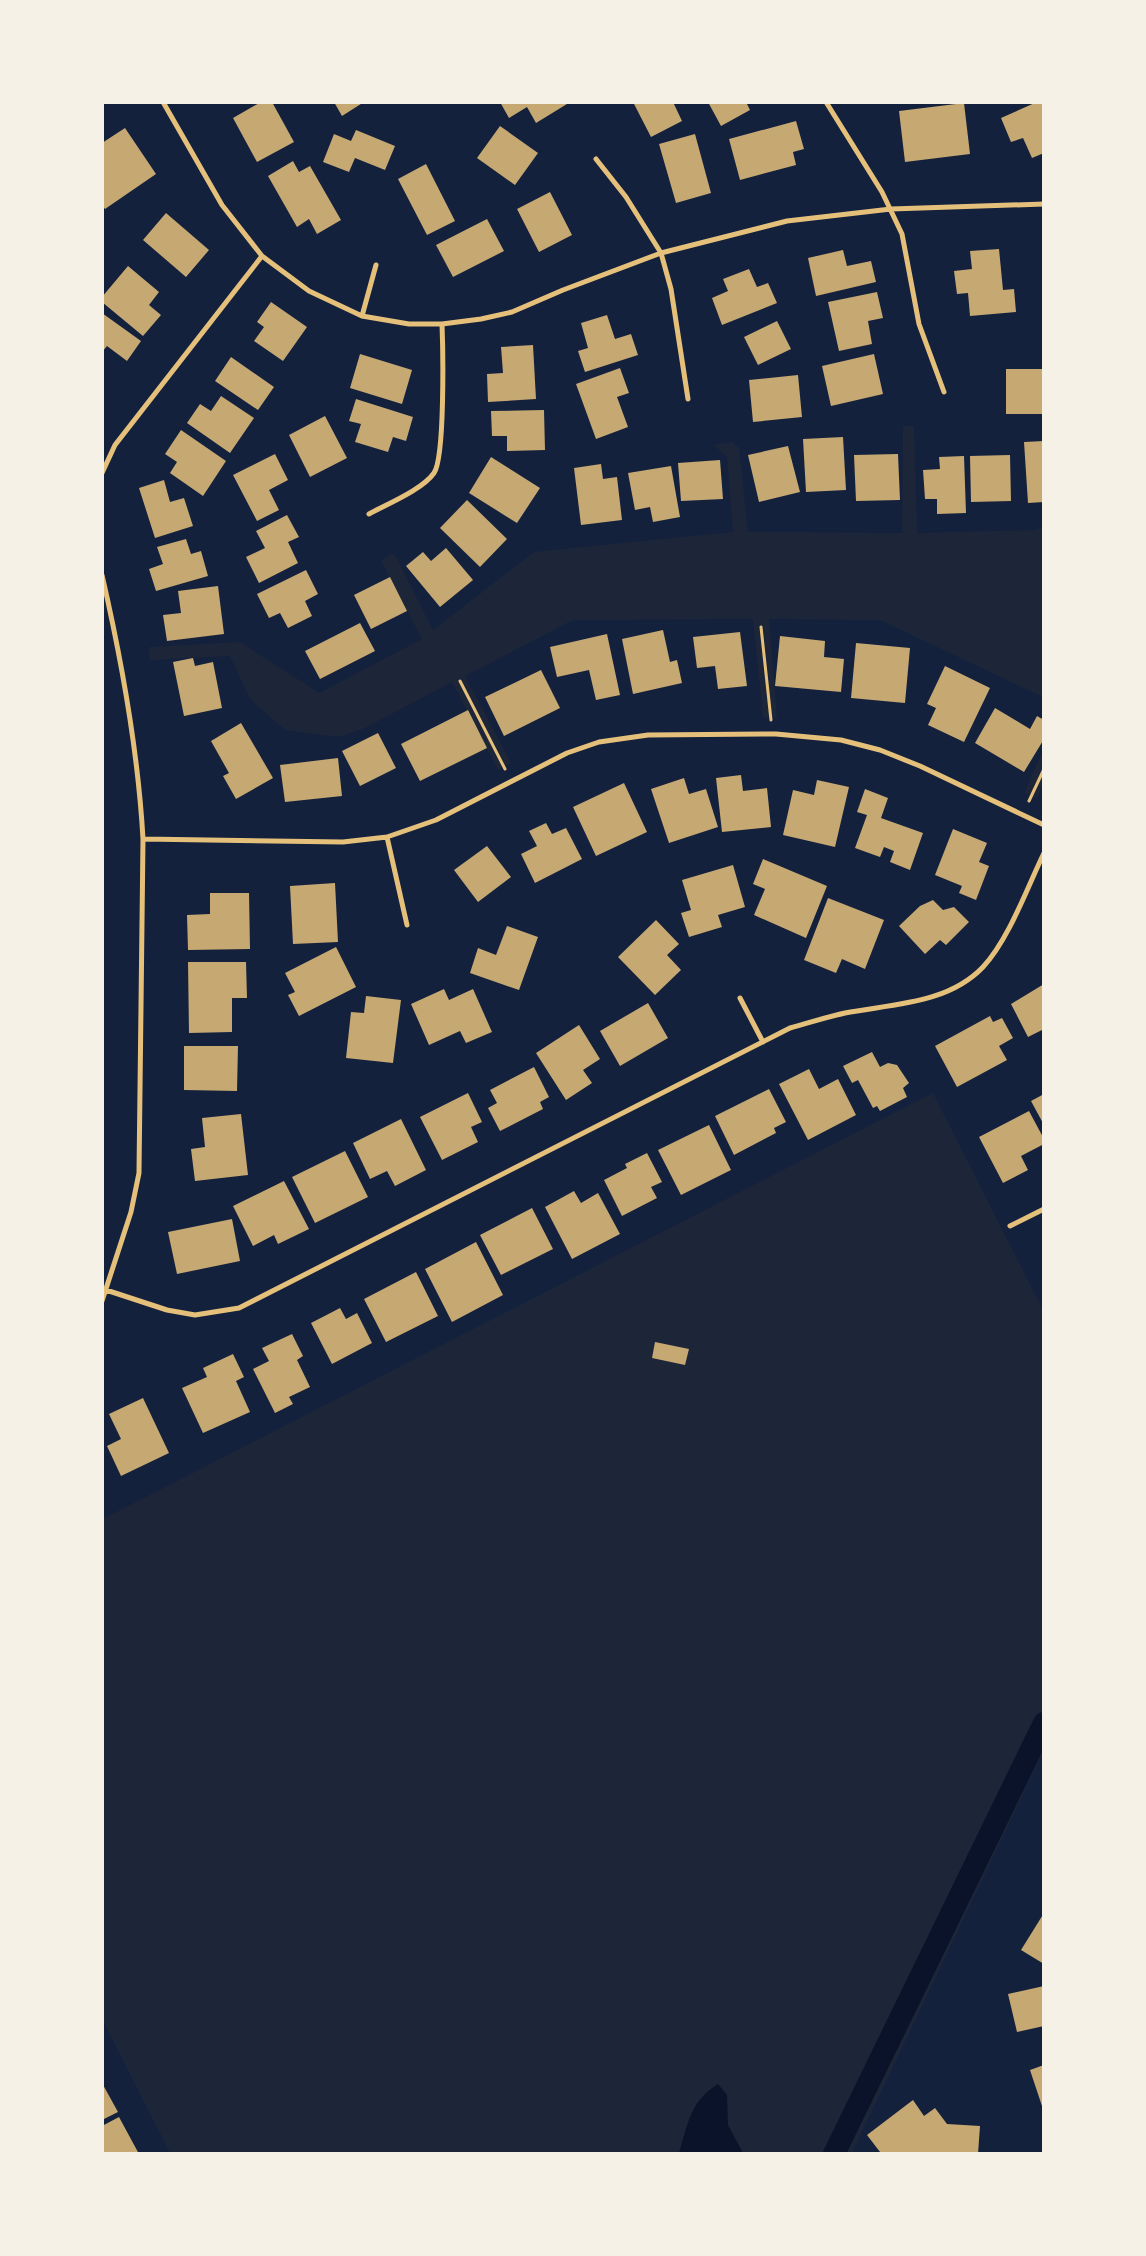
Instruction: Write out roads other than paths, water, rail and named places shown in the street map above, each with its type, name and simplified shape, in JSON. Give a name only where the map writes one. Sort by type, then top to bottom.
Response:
[{"type":"street","points":[[163,102],[222,205],[262,256],[310,291],[362,316],[409,324],[442,324],[481,320],[512,312],[660,253],[787,220],[891,209],[1044,204]]},
{"type":"street","points":[[826,102],[891,209],[902,234],[919,324],[944,392]]},
{"type":"street","points":[[596,159],[626,197],[660,253],[671,289],[688,398]]},
{"type":"street","points":[[102,474],[116,445],[262,256]]},
{"type":"street","points":[[362,316],[376,265]]},
{"type":"street","points":[[369,514],[420,486],[434,473],[440,454],[444,357],[442,324]]},
{"type":"street","points":[[102,576],[122,659],[141,794],[143,839],[139,1173],[131,1212],[102,1301]]},
{"type":"street","points":[[143,839],[343,842],[388,837],[436,820],[567,753],[599,742],[648,735],[776,734],[841,740],[880,750],[920,766],[1044,825]]},
{"type":"street","points":[[388,837],[406,925]]},
{"type":"street","points":[[106,1290],[167,1310],[195,1315],[239,1308],[790,1028],[843,1014],[922,1000],[950,990],[982,967],[1001,943],[1044,853]]},
{"type":"street","points":[[740,998],[763,1042]]},
{"type":"street","points":[[1010,1226],[1044,1209]]},
{"type":"waterway","points":[[834,2154],[1044,1723]]}]
